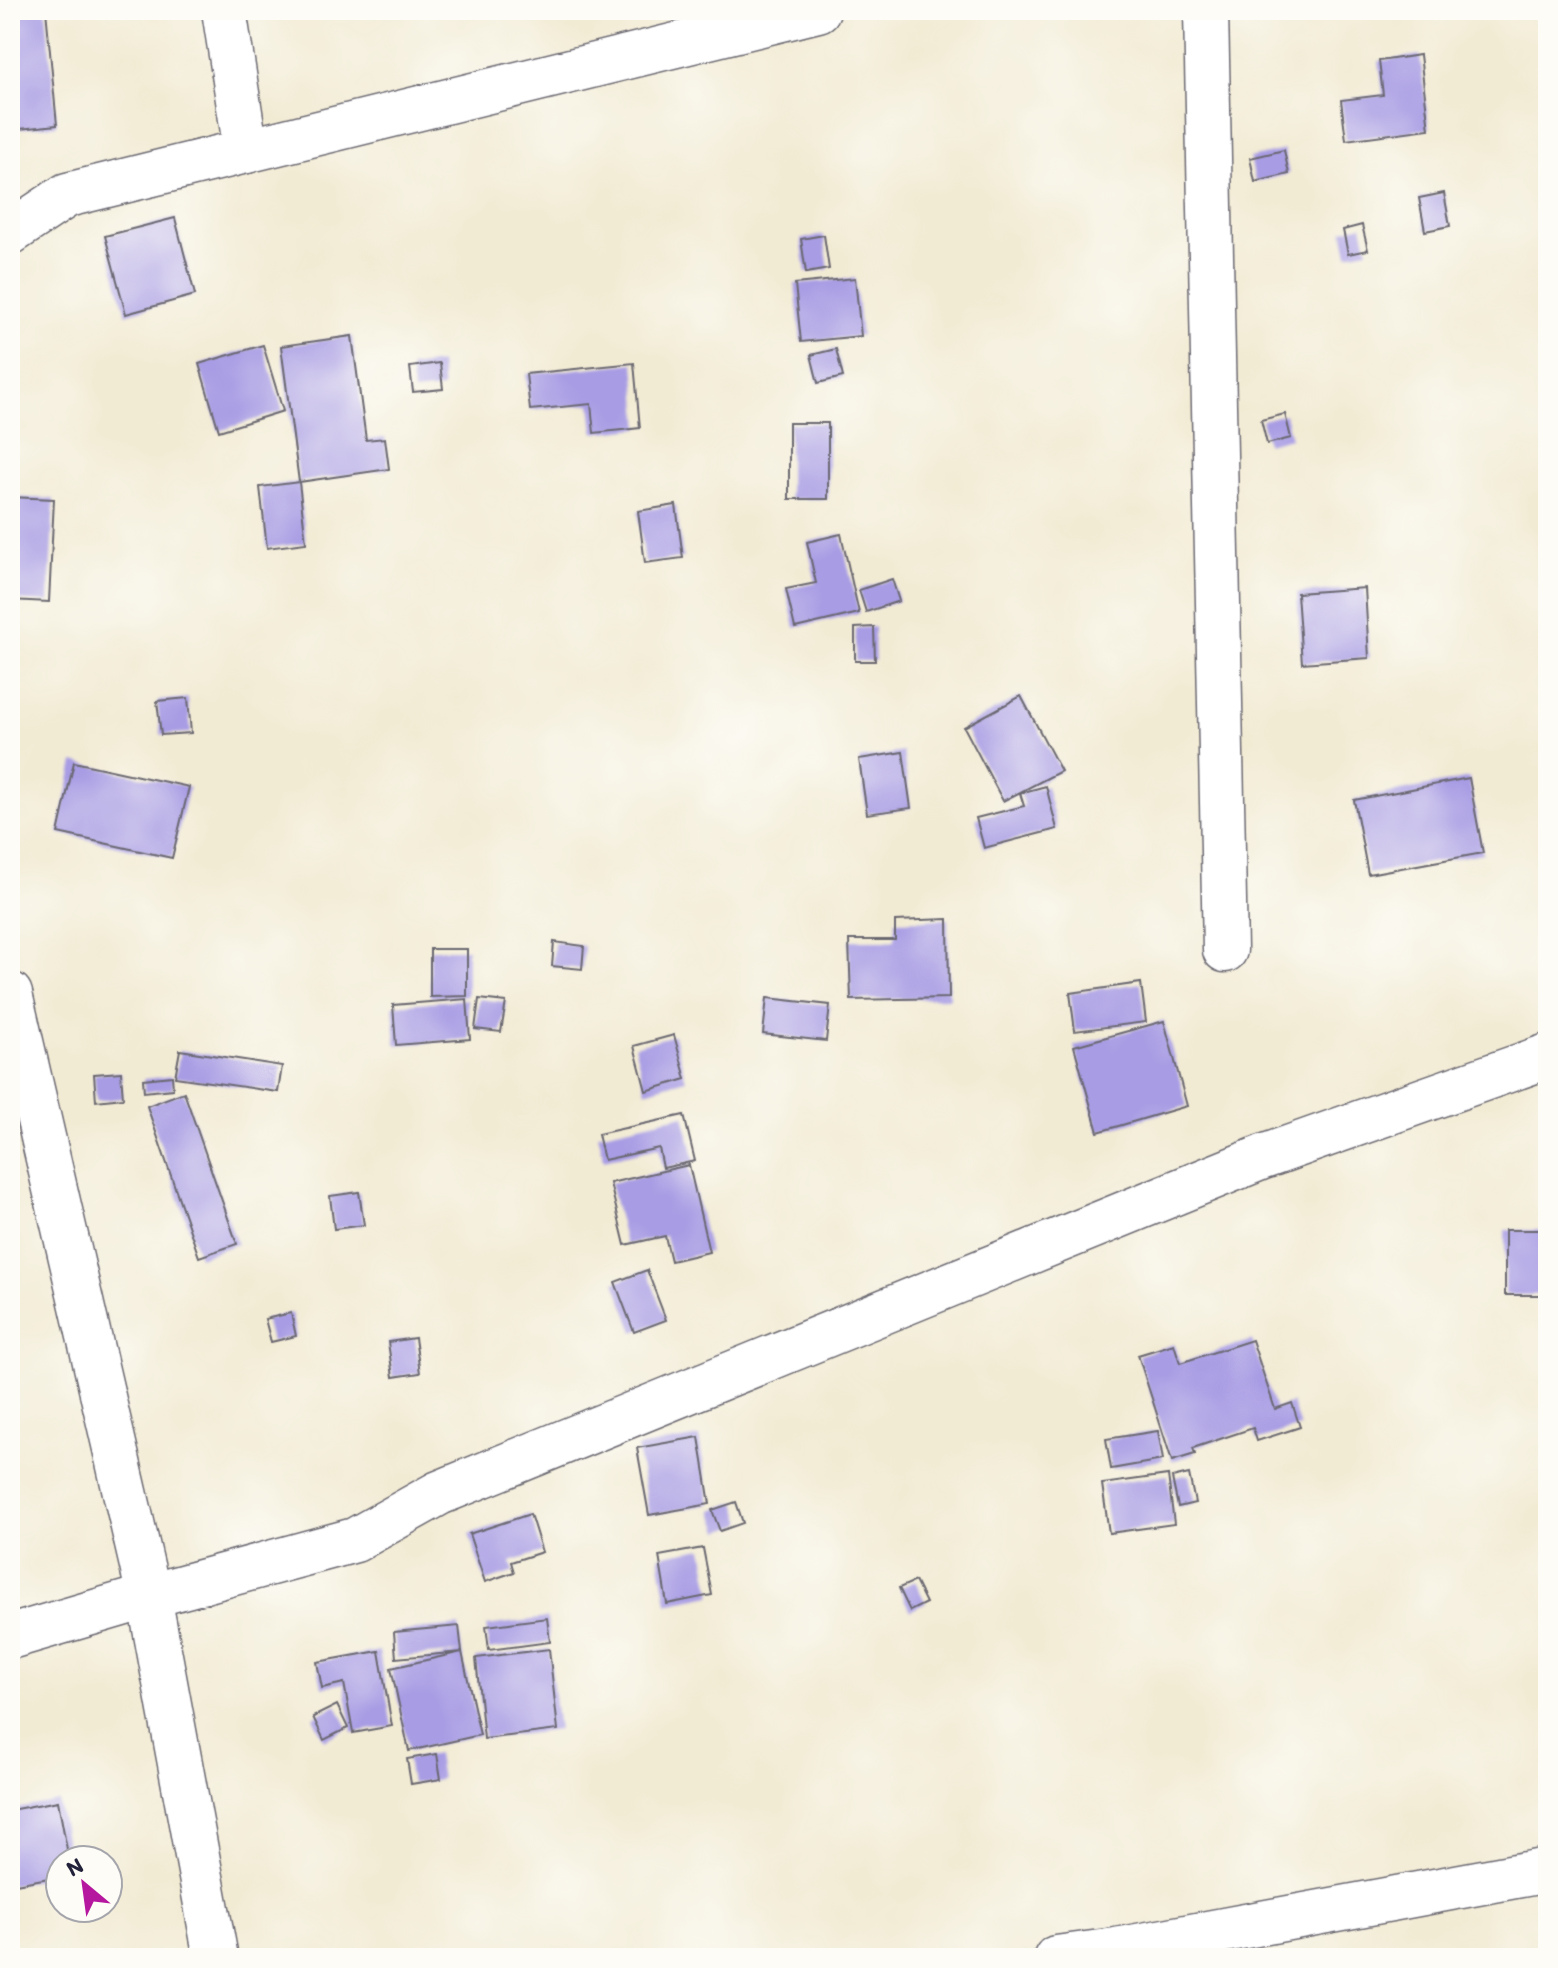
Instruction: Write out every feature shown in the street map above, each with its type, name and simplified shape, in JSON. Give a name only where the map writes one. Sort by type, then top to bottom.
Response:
[{"type":"street","points":[[224,10],[246,151]]},
{"type":"street","points":[[10,233],[67,195],[818,10]]},
{"type":"street","points":[[1206,10],[1225,950]]},
{"type":"street","points":[[10,994],[149,1596],[216,1958]]},
{"type":"street","points":[[10,1637],[355,1540],[439,1493],[1263,1157],[1548,1056]]},
{"type":"street","points":[[1056,1958],[1116,1950],[1548,1870]]},
{"type":"building","points":[[10,10],[46,10],[57,125],[10,130]]},
{"type":"building","points":[[1420,55],[1429,129],[1346,140],[1341,100],[1383,95],[1379,61]]},
{"type":"building","points":[[1284,150],[1289,174],[1255,182],[1250,158]]},
{"type":"building","points":[[1444,193],[1450,226],[1425,231],[1419,198]]},
{"type":"building","points":[[175,218],[195,295],[126,314],[105,236]]},
{"type":"building","points":[[1362,225],[1368,250],[1348,254],[1343,230]]},
{"type":"building","points":[[824,235],[829,269],[806,273],[801,239]]},
{"type":"building","points":[[855,278],[861,336],[801,342],[795,284]]},
{"type":"building","points":[[352,336],[366,440],[385,438],[389,469],[299,482],[281,346]]},
{"type":"building","points":[[263,345],[283,411],[219,431],[199,364]]},
{"type":"building","points":[[836,349],[843,377],[818,383],[811,355]]},
{"type":"building","points":[[440,363],[443,389],[413,392],[410,367]]},
{"type":"building","points":[[634,363],[640,428],[594,433],[591,404],[530,410],[526,374]]},
{"type":"building","points":[[1285,414],[1291,438],[1267,444],[1261,420]]},
{"type":"building","points":[[789,423],[828,423],[828,499],[789,499]]},
{"type":"building","points":[[299,482],[306,543],[267,548],[260,487]]},
{"type":"building","points":[[10,497],[54,499],[49,602],[10,600]]},
{"type":"building","points":[[676,505],[683,558],[645,563],[638,511]]},
{"type":"building","points":[[841,534],[859,613],[795,628],[786,589],[816,583],[807,542]]},
{"type":"building","points":[[892,579],[899,601],[866,612],[859,590]]},
{"type":"building","points":[[1365,588],[1369,658],[1302,663],[1297,593]]},
{"type":"building","points":[[874,627],[875,661],[855,661],[855,628]]},
{"type":"building","points":[[1021,696],[1061,771],[1003,801],[964,727]]},
{"type":"building","points":[[188,698],[191,733],[161,735],[157,701]]},
{"type":"building","points":[[903,752],[911,808],[867,814],[859,759]]},
{"type":"building","points":[[74,762],[189,787],[172,858],[58,833]]},
{"type":"building","points":[[1469,778],[1483,853],[1368,874],[1354,800]]},
{"type":"building","points":[[1046,786],[1057,829],[984,848],[976,818],[1024,806],[1020,793]]},
{"type":"building","points":[[948,919],[949,998],[851,1000],[849,940],[895,940],[895,921]]},
{"type":"building","points":[[554,942],[584,946],[582,969],[552,966]]},
{"type":"building","points":[[430,949],[467,949],[467,996],[430,997]]},
{"type":"building","points":[[1141,983],[1146,1022],[1075,1031],[1070,993]]},
{"type":"building","points":[[767,998],[830,1005],[826,1041],[763,1034]]},
{"type":"building","points":[[467,999],[470,1039],[396,1045],[393,1005]]},
{"type":"building","points":[[479,999],[506,1002],[501,1032],[475,1029]]},
{"type":"building","points":[[1164,1021],[1187,1106],[1098,1132],[1074,1046]]},
{"type":"building","points":[[674,1035],[686,1079],[646,1091],[634,1046]]},
{"type":"building","points":[[180,1050],[282,1066],[278,1092],[175,1077]]},
{"type":"building","points":[[121,1072],[123,1098],[96,1101],[94,1074]]},
{"type":"building","points":[[172,1076],[173,1089],[144,1092],[143,1079]]},
{"type":"building","points":[[184,1092],[237,1244],[199,1257],[147,1106]]},
{"type":"building","points":[[684,1115],[695,1161],[663,1168],[659,1148],[604,1160],[598,1134]]},
{"type":"building","points":[[689,1165],[709,1252],[671,1261],[665,1236],[625,1245],[610,1183]]},
{"type":"building","points":[[359,1192],[364,1225],[334,1229],[330,1196]]},
{"type":"building","points":[[1505,1230],[1548,1230],[1548,1295],[1505,1295]]},
{"type":"building","points":[[647,1270],[666,1320],[634,1332],[615,1282]]},
{"type":"building","points":[[291,1313],[296,1336],[271,1342],[265,1319]]},
{"type":"building","points":[[415,1338],[420,1373],[393,1377],[388,1342]]},
{"type":"building","points":[[1252,1340],[1275,1409],[1292,1403],[1300,1427],[1257,1441],[1253,1428],[1193,1448],[1195,1454],[1172,1461],[1138,1355],[1174,1344],[1180,1363]]},
{"type":"building","points":[[1158,1431],[1163,1460],[1111,1469],[1106,1439]]},
{"type":"building","points":[[699,1437],[710,1504],[649,1515],[637,1448]]},
{"type":"building","points":[[1189,1474],[1195,1503],[1178,1507],[1172,1478]]},
{"type":"building","points":[[1168,1475],[1174,1524],[1109,1533],[1102,1484]]},
{"type":"building","points":[[736,1502],[743,1523],[720,1531],[712,1510]]},
{"type":"building","points":[[530,1514],[542,1552],[511,1562],[514,1572],[485,1582],[469,1534]]},
{"type":"building","points":[[703,1548],[712,1595],[667,1604],[659,1556]]},
{"type":"building","points":[[915,1581],[926,1603],[910,1611],[899,1588]]},
{"type":"building","points":[[547,1618],[550,1642],[489,1650],[486,1626]]},
{"type":"building","points":[[459,1626],[462,1652],[396,1658],[394,1632]]},
{"type":"building","points":[[549,1649],[558,1730],[484,1739],[476,1658]]},
{"type":"building","points":[[379,1651],[392,1726],[353,1733],[344,1683],[322,1688],[317,1662]]},
{"type":"building","points":[[462,1652],[480,1735],[409,1751],[391,1668]]},
{"type":"building","points":[[337,1705],[348,1728],[324,1740],[313,1717]]},
{"type":"building","points":[[437,1754],[441,1779],[411,1784],[407,1759]]},
{"type":"building","points":[[58,1801],[66,1844],[44,1844],[44,1879],[10,1885],[10,1810]]}]
